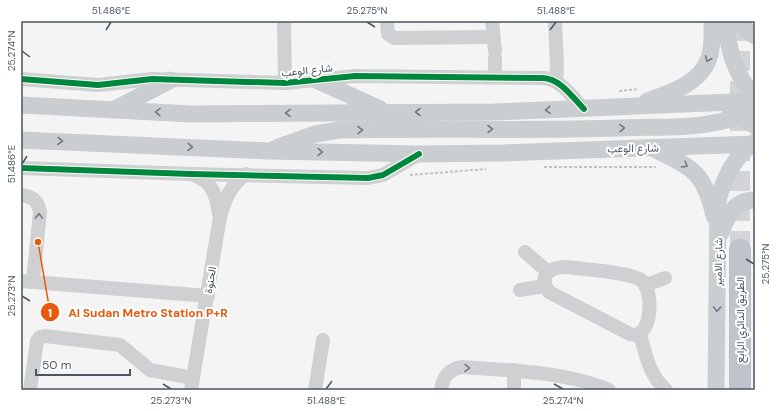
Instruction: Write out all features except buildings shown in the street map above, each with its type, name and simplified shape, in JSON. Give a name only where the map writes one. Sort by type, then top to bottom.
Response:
[{"type":"highway","name":"الطريق الدائري الرابع","points":[[740,250],[740,390]]},
{"type":"main road","points":[[629,107],[683,87],[702,70],[709,59],[712,21]]},
{"type":"main road","points":[[726,21],[729,47],[735,64],[741,78],[755,97]]},
{"type":"main road","points":[[740,21],[745,29],[755,36]]},
{"type":"main road","points":[[112,110],[171,80]]},
{"type":"main road","points":[[314,80],[386,112]]},
{"type":"main road","points":[[21,105],[191,114],[494,112],[755,101]]},
{"type":"main road","points":[[694,104],[747,112],[755,126]]},
{"type":"main road","points":[[269,151],[292,141],[315,134],[340,130],[583,129],[685,126],[706,125],[747,112]]},
{"type":"main road","name":"شارع الوعب","points":[[21,140],[269,151],[419,154],[504,153],[754,143]]},
{"type":"main road","name":"شارع الامير","points":[[716,390],[718,201],[722,182],[737,158],[754,143]]},
{"type":"main road","points":[[650,147],[675,159],[698,175],[711,203],[718,242]]},
{"type":"main road","points":[[718,242],[730,211],[740,203],[755,200]]},
{"type":"street","points":[[284,21],[284,83]]},
{"type":"street","points":[[387,21],[388,34],[394,38],[493,37]]},
{"type":"street","points":[[492,21],[495,54],[495,77]]},
{"type":"street","points":[[555,21],[557,67],[556,81],[584,109]]},
{"type":"street","name":"شارع الوعب","points":[[21,79],[98,85],[152,79],[284,83],[355,76],[495,77],[550,79],[556,81]]},
{"type":"street","name":"شارع الوعب","points":[[21,168],[191,174],[376,177],[419,154]]},
{"type":"street","name":"الحنوة","points":[[191,174],[199,177],[213,189],[217,197],[220,217]]},
{"type":"street","name":"الحنوة","points":[[192,384],[208,296],[220,217],[229,190],[246,174]]},
{"type":"street","points":[[21,195],[33,198],[39,207],[40,212],[27,282],[208,296]]},
{"type":"street","points":[[526,252],[548,272]]},
{"type":"street","points":[[566,267],[638,277],[646,285],[650,300],[646,326],[640,334],[634,336],[556,297],[549,292],[545,286],[544,281],[548,272],[553,268],[566,267]]},
{"type":"street","points":[[646,285],[665,278]]},
{"type":"street","points":[[520,290],[545,286]]},
{"type":"street","points":[[640,334],[651,371],[658,383],[666,390]]},
{"type":"street","points":[[30,390],[37,340],[40,337],[45,336],[120,346],[150,370],[192,384]]},
{"type":"street","points":[[315,390],[323,340]]},
{"type":"street","points":[[441,390],[443,381],[447,374],[454,369],[462,367],[514,370],[582,386],[608,390]]},
{"type":"street","points":[[514,370],[514,390]]},
{"type":"path","points":[[615,91],[644,88]]},
{"type":"path","points":[[537,168],[660,167]]},
{"type":"path","points":[[406,175],[490,169]]},
{"type":"tunnel","points":[[740,21],[740,250]]},
{"type":"cycle path","points":[[21,79],[98,85],[152,79],[285,83],[355,76],[543,78],[549,79],[561,85],[584,109]]},
{"type":"cycle path","points":[[21,168],[368,178],[383,175],[419,154]]},
{"type":"place","name":"Al Sudan Metro Station P+R","points":[[38,242]]}]
